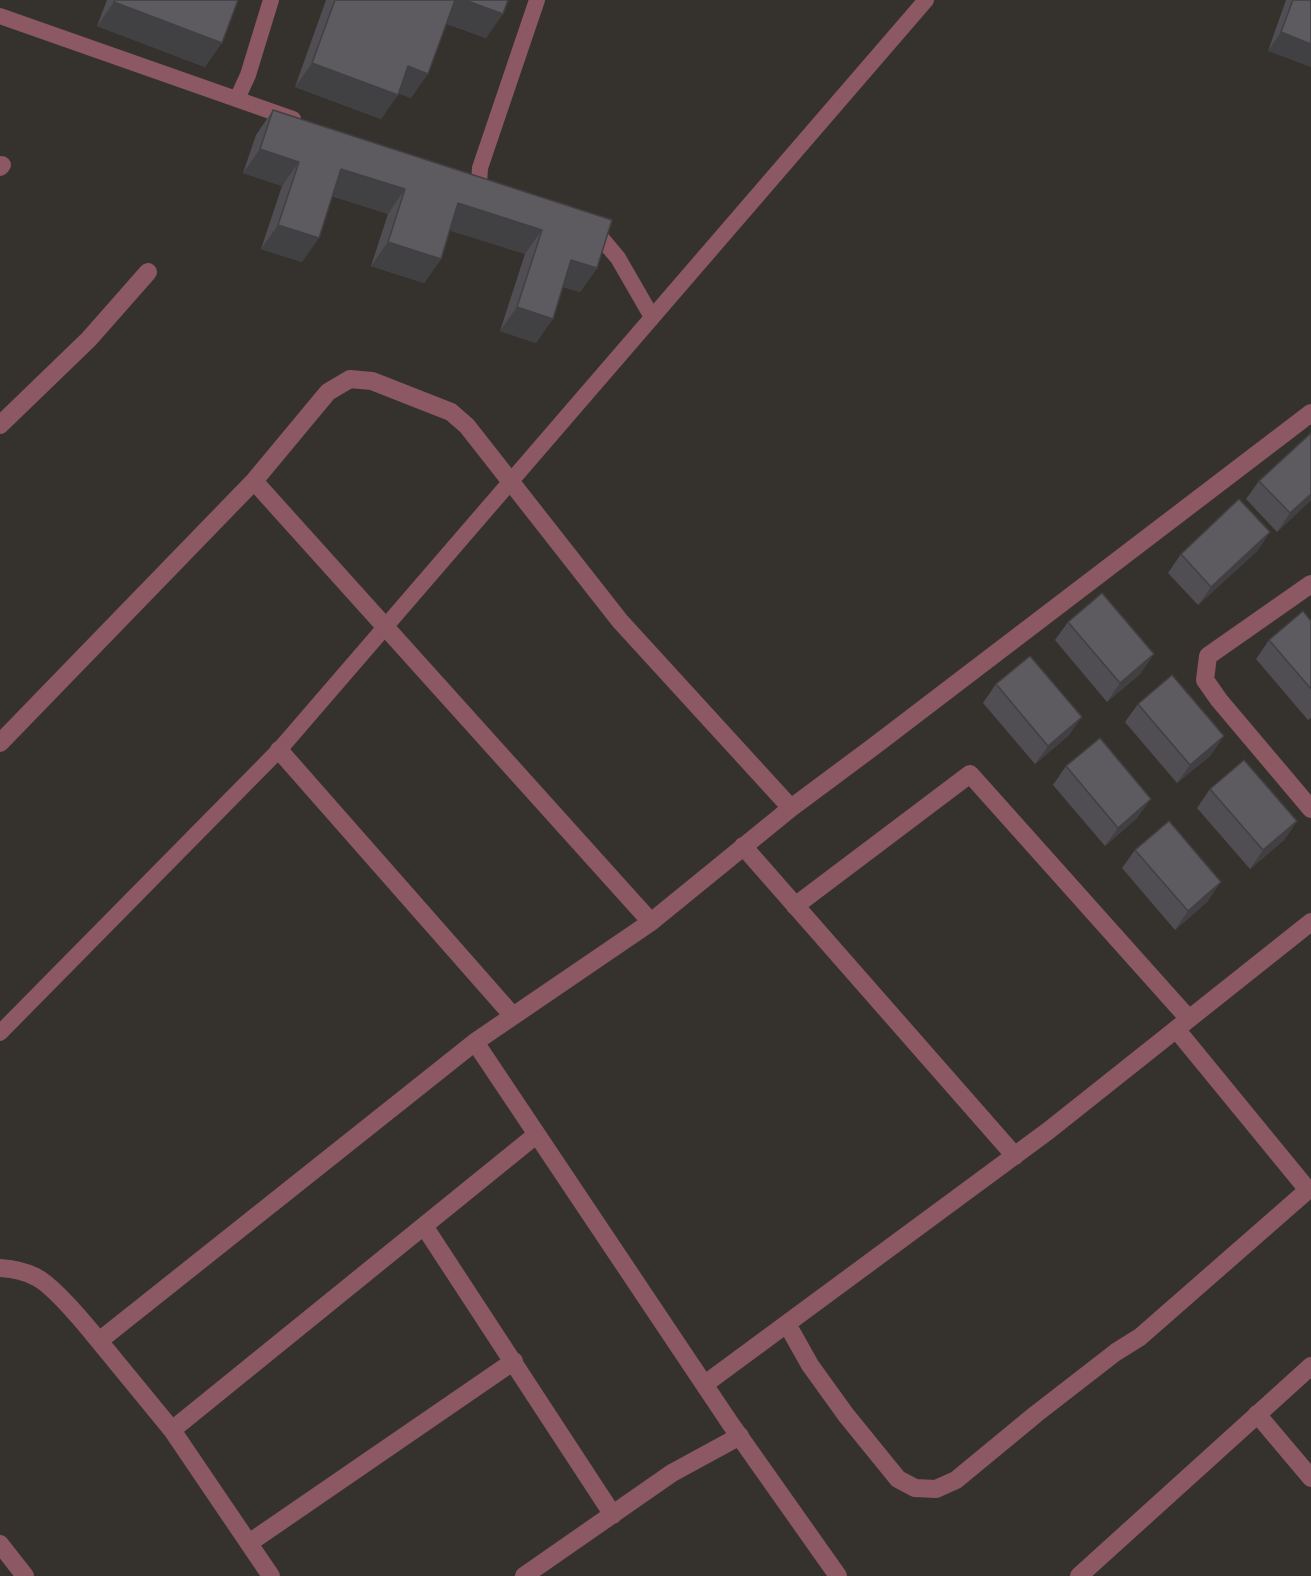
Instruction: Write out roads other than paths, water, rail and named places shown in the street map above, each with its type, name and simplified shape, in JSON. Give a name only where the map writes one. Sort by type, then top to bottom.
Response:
[{"type":"street","points":[[0,425],[89,339],[148,272]]},
{"type":"street","points":[[0,743],[254,481],[328,392],[350,379],[372,381],[451,412],[467,426],[620,621],[791,808]]},
{"type":"street","points":[[99,1341],[475,1042],[651,922],[791,808],[1311,413]]},
{"type":"street","points":[[254,481],[651,922]]},
{"type":"street","points":[[1311,584],[1208,656],[1205,680],[1219,700],[1311,809]]},
{"type":"street","points":[[279,750],[513,1016]]},
{"type":"street","points":[[787,1324],[810,1365],[846,1415],[898,1479],[915,1488],[936,1489],[956,1480],[1036,1414],[1140,1336],[1308,1190],[1183,1024],[970,774],[795,906]]},
{"type":"street","points":[[743,846],[1015,1156]]},
{"type":"street","points":[[705,1384],[1015,1156],[1311,922]]},
{"type":"street","points":[[475,1042],[536,1136],[838,1576]]},
{"type":"street","points":[[172,1430],[536,1136]]},
{"type":"street","points":[[424,1226],[613,1515]]},
{"type":"street","points":[[0,1268],[15,1269],[39,1278],[72,1310],[172,1430],[271,1576]]},
{"type":"street","points":[[249,1543],[514,1361]]},
{"type":"street","points":[[1079,1576],[1311,1366]]},
{"type":"street","points":[[1257,1414],[1311,1478]]},
{"type":"street","points":[[524,1576],[672,1473],[740,1436]]},
{"type":"street","points":[[0,1544],[25,1576]]},
{"type":"lane","points":[[237,99],[248,75],[271,0]]},
{"type":"lane","points":[[479,184],[480,168],[537,0]]},
{"type":"lane","points":[[0,1033],[279,750],[926,0]]},
{"type":"lane","points":[[0,16],[314,126]]},
{"type":"lane","points":[[577,219],[588,223],[618,258],[652,317]]}]
